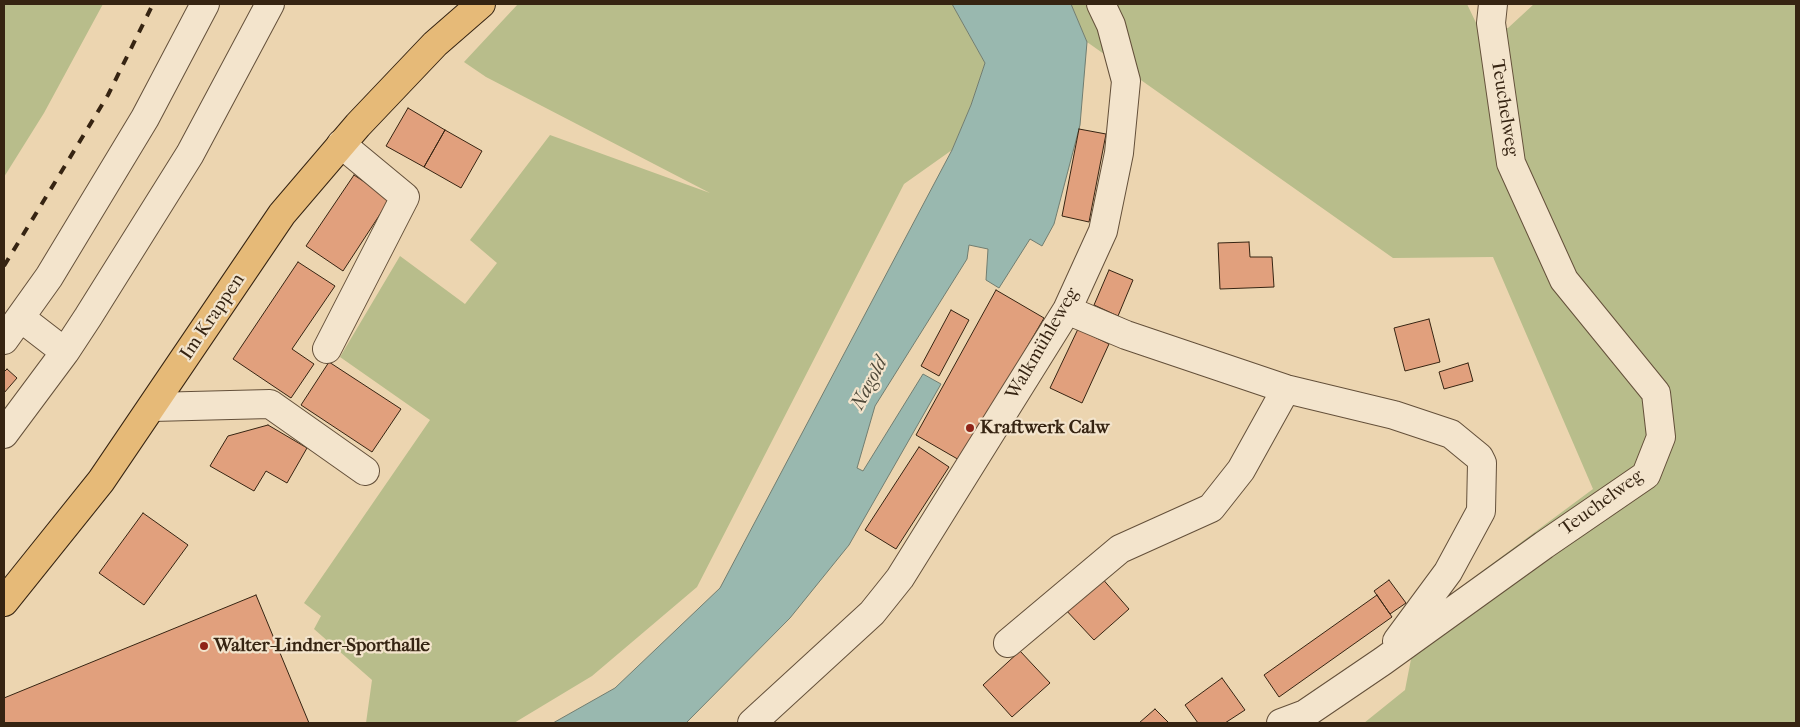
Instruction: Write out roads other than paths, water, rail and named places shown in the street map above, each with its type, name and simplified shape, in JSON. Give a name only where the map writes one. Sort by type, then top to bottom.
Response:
[{"type":"main road","name":"Im Krappen","points":[[435,44],[457,4]]},
{"type":"main road","name":"Im Krappen","points":[[4,602],[102,481],[282,214],[341,144],[435,44],[481,4]]},
{"type":"street","points":[[4,340],[48,277],[145,118],[205,4]]},
{"type":"street","points":[[4,434],[65,352],[190,154],[270,4]]},
{"type":"street","name":"Walkmühleweg","points":[[752,723],[872,613],[900,578],[1067,310],[1103,231],[1119,153],[1126,81],[1110,25],[1100,4]]},
{"type":"street","name":"Teuchelweg","points":[[1281,723],[1305,714],[1383,661],[1536,550],[1646,476],[1661,438],[1656,393],[1564,280],[1512,164],[1491,23],[1493,4]]},
{"type":"street","points":[[328,348],[405,197],[341,144]]},
{"type":"street","points":[[1067,310],[1126,335],[1286,389],[1394,415],[1451,434],[1480,457],[1482,463],[1481,511],[1448,572],[1383,661]]},
{"type":"street","points":[[21,318],[65,352]]},
{"type":"street","points":[[1008,643],[1120,549],[1211,508],[1241,470],[1286,389]]},
{"type":"street","points":[[152,407],[270,404],[365,470]]},
{"type":"water","name":"Nagold","points":[[952,4],[1071,4],[1087,42],[1080,125],[1054,224],[1042,246],[1030,239],[999,288],[986,280],[988,249],[969,245],[967,259],[875,406],[857,468],[863,471],[923,374],[941,384],[849,545],[790,618],[686,723],[553,723],[615,688],[720,588],[952,150],[971,105],[985,63]]},
{"type":"railway","points":[[4,266],[108,95],[153,4]]},
{"type":"place","name":"Kraftwerk Calw","points":[[970,428]]},
{"type":"place","name":"Walter-Lindner-Sporthalle","points":[[204,646]]}]
